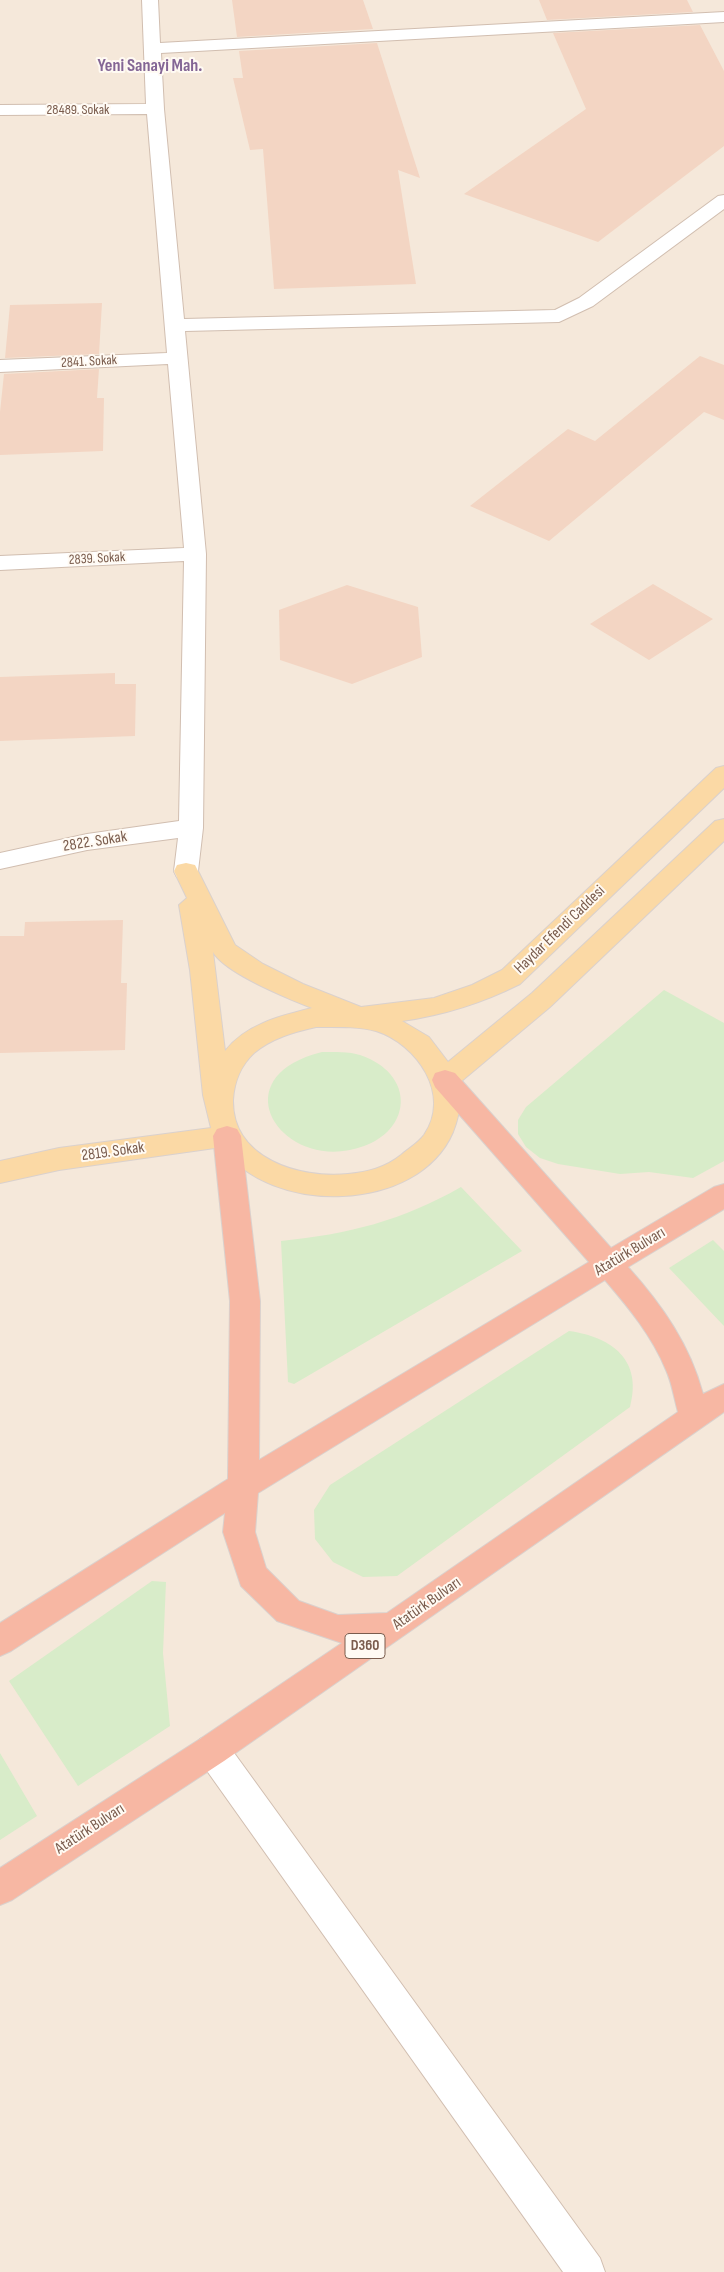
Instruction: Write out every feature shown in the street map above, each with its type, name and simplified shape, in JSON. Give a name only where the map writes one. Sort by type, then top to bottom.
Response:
[{"type":"highway","points":[[445,1080],[638,1298],[663,1333],[682,1372],[694,1417]]},
{"type":"highway","points":[[227,1136],[245,1301],[243,1487],[239,1532],[252,1576],[288,1611],[338,1629],[393,1627]]},
{"type":"highway","name":"Atatürk Bulvarı","points":[[0,1641],[91,1581],[243,1487],[724,1195]]},
{"type":"highway","name":"Atatürk Bulvarı","points":[[0,1888],[212,1750],[393,1627],[724,1396]]},
{"type":"main road","name":"Haydar Efendi Caddesi","points":[[359,1017],[436,1007],[481,992],[511,977],[724,774]]},
{"type":"main road","points":[[445,1080],[541,1000],[724,827]]},
{"type":"main road","points":[[186,871],[225,951],[254,970],[294,991],[359,1017],[389,1026],[414,1039],[433,1058],[445,1080],[448,1111],[435,1141],[408,1166],[371,1182],[328,1187],[286,1180],[251,1162],[227,1136],[218,1108],[204,970],[186,871]]},
{"type":"main road","points":[[218,1108],[223,1076],[244,1047],[276,1027],[316,1016],[359,1017]]},
{"type":"main road","name":"2819. Sokak","points":[[0,1172],[59,1160],[227,1136]]},
{"type":"street","points":[[150,0],[155,109],[179,358],[195,554],[191,828],[186,871]]},
{"type":"street","points":[[153,48],[724,17]]},
{"type":"street","name":"28489. Sokak","points":[[0,110],[155,109]]},
{"type":"street","points":[[176,326],[560,316],[586,302],[724,200]]},
{"type":"street","name":"2841. Sokak","points":[[0,366],[179,358]]},
{"type":"street","name":"2839. Sokak","points":[[0,564],[195,554]]},
{"type":"street","name":"2822. Sokak","points":[[0,860],[87,842],[191,828]]},
{"type":"street","points":[[212,1750],[586,2272]]},
{"type":"shaded area","points":[[0,0],[724,0],[724,2272],[0,2272]]},
{"type":"green space","points":[[664,990],[724,1023],[724,1161],[693,1178],[649,1172],[620,1174],[558,1164],[540,1158],[526,1147],[518,1134],[518,1120],[526,1107]]},
{"type":"green space","points":[[322,1052],[346,1052],[364,1056],[385,1068],[394,1080],[400,1092],[401,1105],[398,1117],[390,1129],[379,1139],[364,1146],[335,1152],[309,1148],[288,1136],[274,1120],[268,1101],[273,1082],[290,1065]]},
{"type":"green space","points":[[461,1187],[522,1251],[294,1384],[288,1382],[281,1241],[352,1230],[374,1224],[417,1209]]},
{"type":"green space","points":[[713,1240],[724,1251],[724,1326],[669,1268]]},
{"type":"green space","points":[[569,1331],[598,1339],[611,1345],[620,1354],[628,1364],[632,1376],[633,1390],[630,1407],[397,1576],[363,1577],[333,1562],[315,1539],[314,1510],[330,1485]]},
{"type":"green space","points":[[152,1581],[166,1582],[163,1653],[170,1726],[78,1786],[9,1681]]},
{"type":"green space","points":[[0,1753],[37,1816],[0,1840]]},
{"type":"building","points":[[232,0],[363,0],[373,29],[237,37]]},
{"type":"building","points":[[539,0],[687,0],[693,12],[547,20]]},
{"type":"building","points":[[700,25],[724,71],[724,146],[598,242],[464,194],[586,109],[553,33]]},
{"type":"building","points":[[377,43],[420,178],[398,170],[416,284],[274,289],[263,149],[250,150],[233,78],[243,78],[239,51]]},
{"type":"building","points":[[102,303],[99,354],[5,358],[10,305]]},
{"type":"building","points":[[700,356],[724,365],[724,420],[704,412],[549,541],[470,506],[568,429],[595,441]]},
{"type":"building","points":[[99,369],[97,398],[104,398],[103,451],[0,455],[0,412],[4,374]]},
{"type":"building","points":[[653,584],[713,619],[649,660],[590,624]]},
{"type":"building","points":[[347,585],[418,607],[422,657],[352,684],[280,660],[279,610]]},
{"type":"building","points":[[115,673],[115,684],[136,684],[135,736],[0,741],[0,677]]},
{"type":"building","points":[[123,920],[121,983],[127,983],[125,1050],[0,1053],[0,936],[24,936],[25,922]]},
{"type":"district","name":"Yeni Sanayi Mah.","points":[[150,66]]}]
